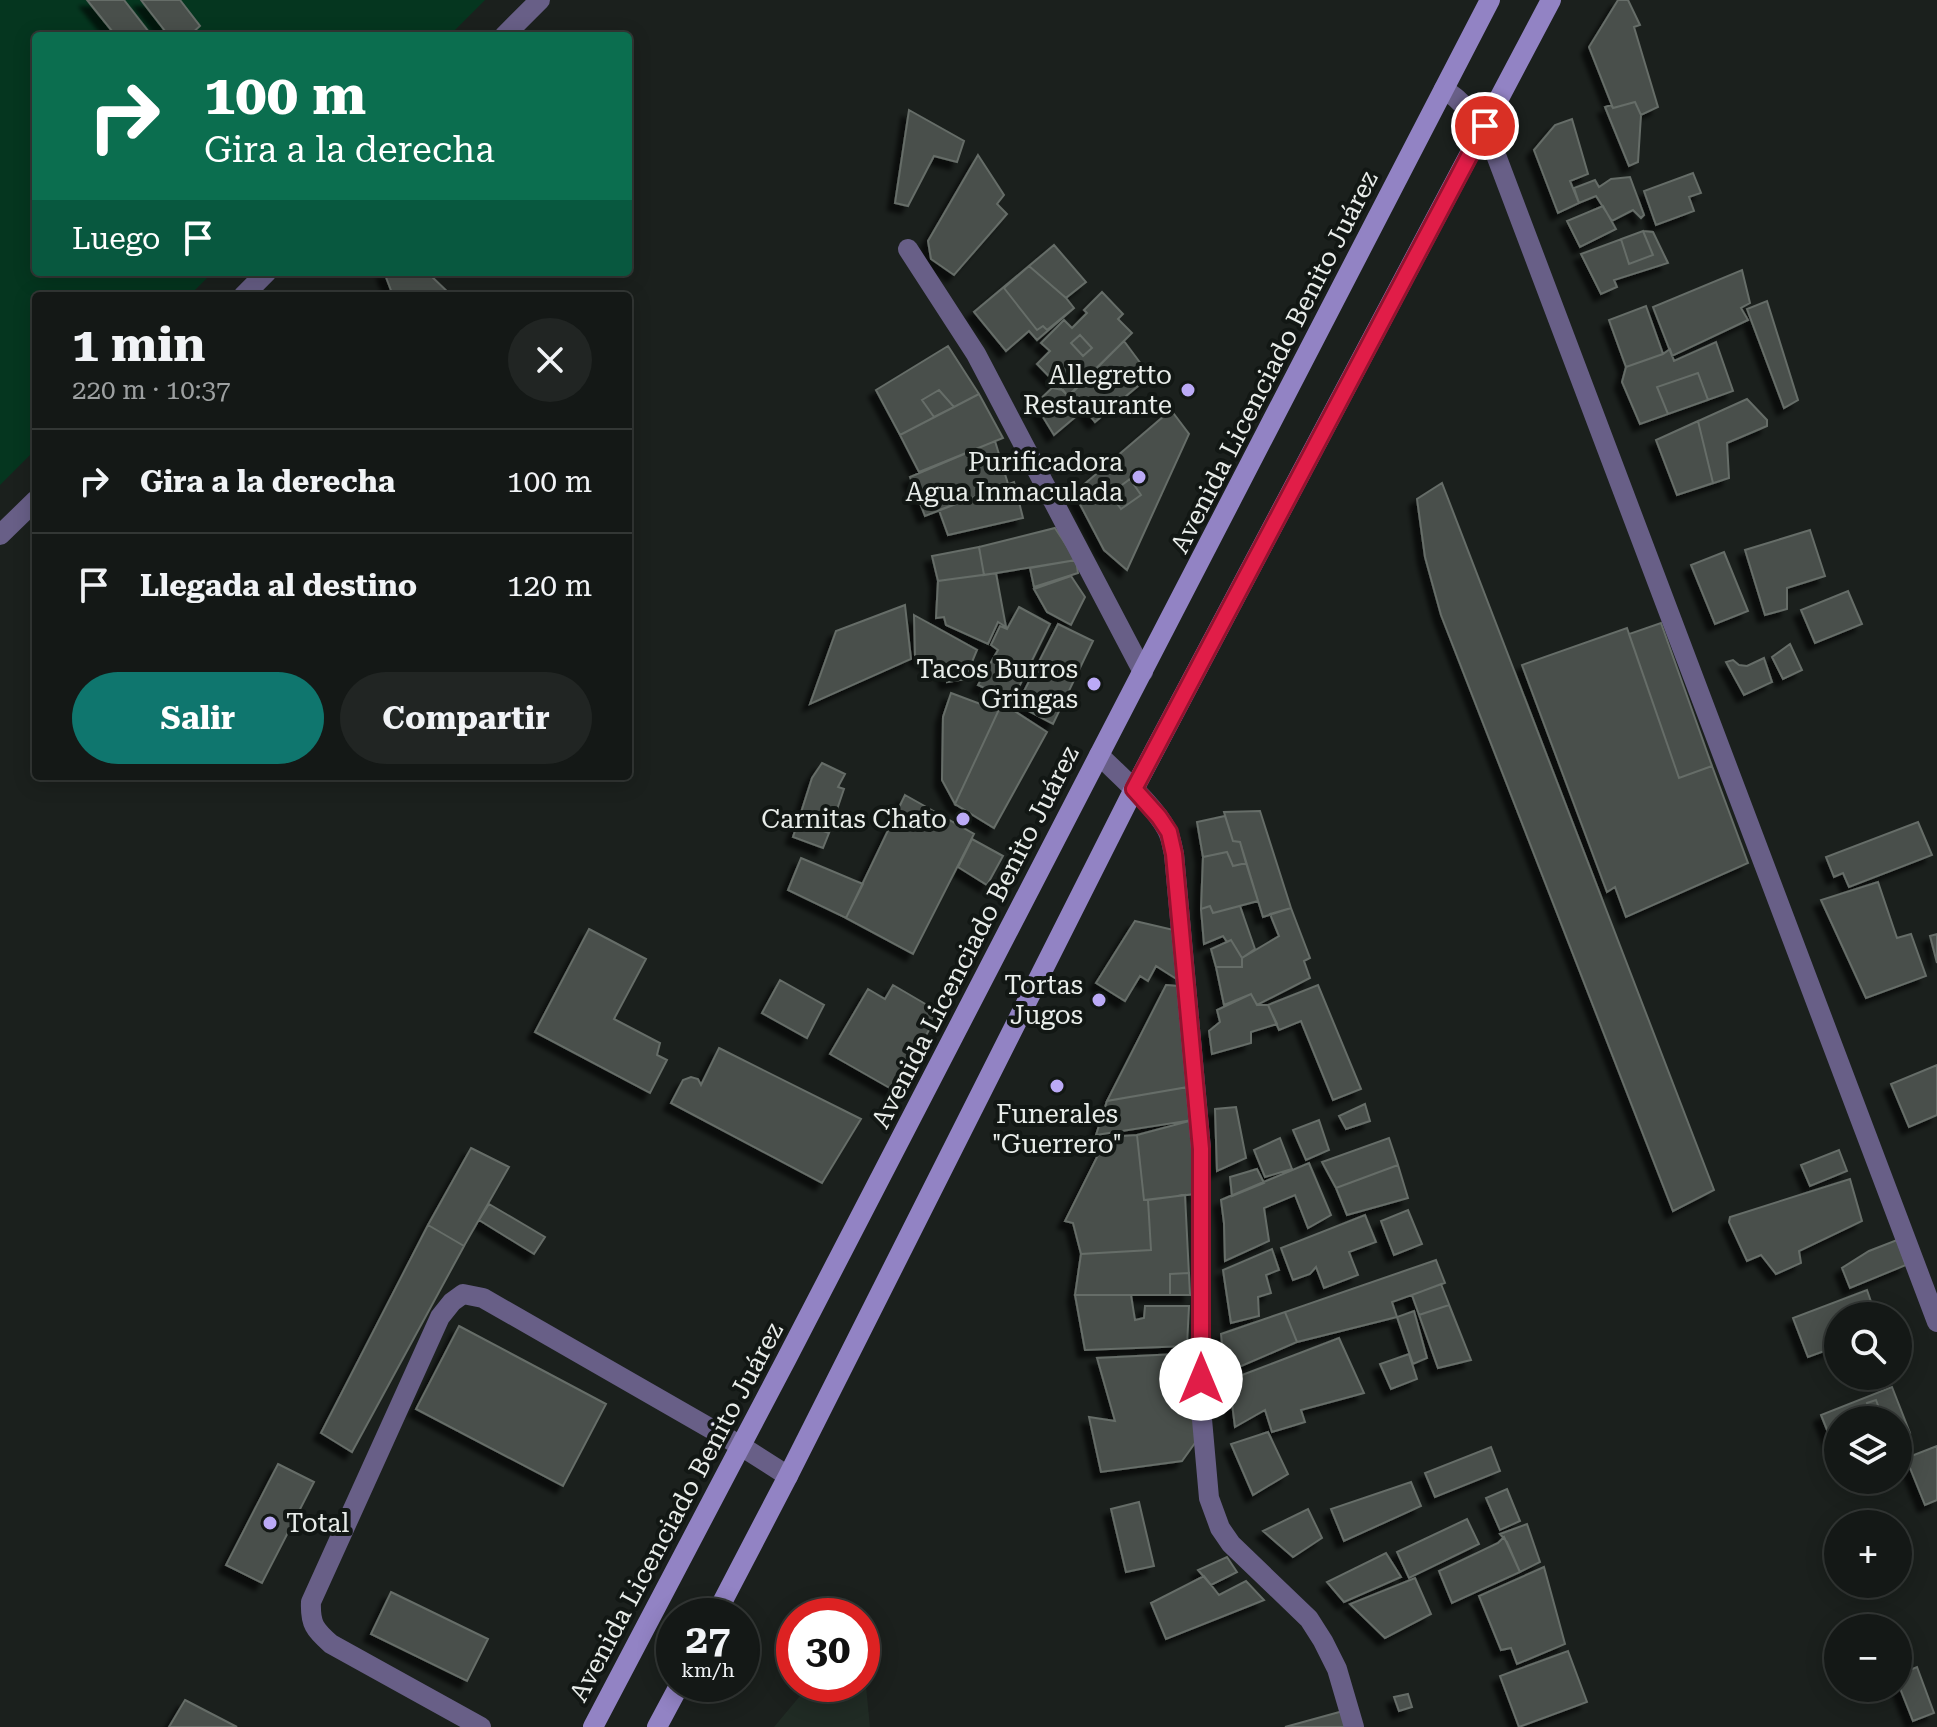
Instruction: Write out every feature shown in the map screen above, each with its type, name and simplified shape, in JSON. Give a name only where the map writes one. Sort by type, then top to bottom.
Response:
[{"type":"main road","name":"Avenida Licenciado Benito Juárez","points":[[593,1727],[1490,0]]},
{"type":"main road","points":[[724,1598],[1134,789],[1551,0]]},
{"type":"main road","points":[[657,1727],[670,1702]]},
{"type":"street","points":[[508,32],[540,0]]},
{"type":"street","points":[[1444,89],[1485,126],[1937,1322]]},
{"type":"street","points":[[908,249],[976,354],[1143,672]]},
{"type":"street","points":[[247,292],[263,276]]},
{"type":"street","points":[[0,535],[32,504]]},
{"type":"street","points":[[1099,755],[1159,817],[1169,832],[1174,854],[1201,1149],[1201,1408],[1209,1498],[1220,1528],[1231,1544],[1309,1619],[1323,1641],[1337,1669],[1354,1727]]},
{"type":"street","points":[[481,1727],[331,1644],[310,1619],[311,1602],[440,1317],[452,1302],[463,1294],[483,1298],[788,1476]]},
{"type":"shaded area","points":[[795,1702],[868,1702],[870,1727],[774,1727]]},
{"type":"green space","points":[[0,0],[485,0],[453,32],[32,32],[32,276],[209,276],[193,292],[32,292],[32,453],[0,485]]},
{"type":"building","points":[[87,0],[124,0],[149,32],[113,32]]},
{"type":"building","points":[[141,0],[180,0],[200,26],[193,32],[166,32]]},
{"type":"building","points":[[1618,0],[1628,0],[1640,25],[1634,27],[1658,107],[1641,115],[1635,102],[1613,108],[1589,47]]},
{"type":"building","points":[[1635,102],[1641,115],[1638,162],[1629,166],[1605,107]]},
{"type":"building","points":[[909,110],[964,141],[957,162],[934,156],[908,206],[895,203]]},
{"type":"building","points":[[1572,119],[1588,174],[1570,181],[1579,203],[1558,213],[1534,150],[1555,125]]},
{"type":"building","points":[[978,155],[1004,195],[997,204],[1007,214],[954,275],[931,259],[928,241]]},
{"type":"building","points":[[1693,173],[1701,193],[1689,197],[1694,211],[1656,225],[1644,191]]},
{"type":"building","points":[[1630,177],[1644,215],[1641,218],[1633,210],[1612,221],[1596,196],[1579,203],[1574,188],[1595,180],[1599,187],[1611,179]]},
{"type":"building","points":[[1603,206],[1616,229],[1580,247],[1567,221]]},
{"type":"building","points":[[1643,231],[1653,232],[1668,263],[1614,280],[1617,287],[1601,294],[1581,254]]},
{"type":"building","points":[[1643,231],[1653,255],[1629,264],[1621,239]]},
{"type":"building","points":[[1054,245],[1086,282],[1066,298],[1074,308],[1037,340],[1029,331],[1006,351],[974,312]]},
{"type":"building","points":[[1029,266],[1074,308],[1047,330],[1043,326],[1037,330],[1004,288]]},
{"type":"building","points":[[1742,270],[1750,303],[1741,308],[1748,320],[1672,356],[1653,307]]},
{"type":"building","points":[[386,276],[431,276],[448,292],[392,292]]},
{"type":"building","points":[[1102,292],[1123,314],[1118,319],[1132,333],[1068,396],[1037,364],[1050,351],[1041,343],[1064,320],[1072,328]]},
{"type":"building","points":[[1767,301],[1798,400],[1784,408],[1747,309]]},
{"type":"building","points":[[1646,306],[1663,354],[1626,367],[1609,320]]},
{"type":"building","points":[[1080,335],[1092,348],[1083,356],[1071,343]]},
{"type":"building","points":[[1124,341],[1150,376],[1095,422],[1072,393]]},
{"type":"building","points":[[1716,342],[1733,391],[1640,424],[1622,382],[1626,367],[1670,349],[1674,361]]},
{"type":"building","points":[[948,346],[979,394],[900,435],[876,390]]},
{"type":"building","points":[[1698,373],[1708,400],[1668,414],[1657,387]]},
{"type":"building","points":[[1052,388],[1063,390],[1080,413],[1054,435],[1035,404]]},
{"type":"building","points":[[939,390],[954,407],[934,417],[922,400]]},
{"type":"building","points":[[979,394],[1003,438],[919,472],[900,435]]},
{"type":"building","points":[[1747,399],[1767,420],[1767,426],[1727,443],[1729,478],[1677,495],[1656,440]]},
{"type":"building","points":[[1171,410],[1189,434],[1127,570],[1104,550],[1074,493]]},
{"type":"building","points":[[1698,421],[1713,483],[1677,495],[1656,440]]},
{"type":"building","points":[[995,441],[1008,484],[925,516],[910,477]]},
{"type":"building","points":[[1130,479],[1141,495],[1121,509],[1110,494]]},
{"type":"building","points":[[1014,482],[1023,518],[948,535],[939,510]]},
{"type":"building","points":[[1442,483],[1714,1190],[1673,1211],[1441,615],[1425,557],[1417,499]]},
{"type":"building","points":[[1055,528],[1076,560],[984,575],[979,547]]},
{"type":"building","points":[[1810,530],[1825,576],[1787,588],[1787,609],[1765,615],[1745,550]]},
{"type":"building","points":[[979,547],[984,575],[938,581],[932,556]]},
{"type":"building","points":[[1724,552],[1748,611],[1715,624],[1691,565]]},
{"type":"building","points":[[1076,560],[1078,573],[1034,587],[1030,568]]},
{"type":"building","points":[[996,573],[1006,627],[998,622],[988,644],[946,625],[944,617],[936,618],[938,581]]},
{"type":"building","points":[[1071,576],[1085,597],[1071,625],[1047,612],[1034,589]]},
{"type":"building","points":[[1848,591],[1862,624],[1815,643],[1801,610]]},
{"type":"building","points":[[905,605],[911,659],[810,704],[836,631]]},
{"type":"building","points":[[1019,607],[1050,624],[1012,701],[978,685],[998,650],[991,645],[1000,626],[1007,629]]},
{"type":"building","points":[[914,615],[977,650],[965,679],[947,682],[945,674],[915,656]]},
{"type":"building","points":[[1661,623],[1712,766],[1679,778],[1629,634]]},
{"type":"building","points":[[1058,624],[1093,641],[1053,724],[1017,705]]},
{"type":"building","points":[[1627,628],[1679,778],[1712,766],[1748,863],[1626,917],[1615,887],[1607,892],[1522,665]]},
{"type":"building","points":[[1790,644],[1802,670],[1783,679],[1772,657]]},
{"type":"building","points":[[1764,658],[1772,682],[1744,695],[1726,662],[1733,660],[1747,666]]},
{"type":"building","points":[[951,693],[983,705],[1002,703],[955,804],[942,780],[943,717]]},
{"type":"building","points":[[1002,703],[1047,732],[994,828],[955,804]]},
{"type":"building","points":[[822,763],[845,774],[838,787],[844,789],[829,833],[798,822],[812,778]]},
{"type":"building","points":[[905,795],[974,834],[913,954],[846,918]]},
{"type":"building","points":[[1260,811],[1291,908],[1263,917],[1240,842],[1233,841],[1224,812]]},
{"type":"building","points":[[1225,816],[1233,841],[1240,842],[1246,863],[1233,866],[1227,852],[1203,857],[1197,822]]},
{"type":"building","points":[[798,822],[829,833],[823,848],[793,837]]},
{"type":"building","points":[[1918,822],[1932,855],[1849,887],[1843,873],[1834,877],[1826,857]]},
{"type":"building","points":[[972,839],[1003,856],[987,885],[958,867]]},
{"type":"building","points":[[1227,852],[1233,866],[1246,863],[1258,901],[1213,913],[1210,906],[1201,909],[1203,857]]},
{"type":"building","points":[[801,858],[863,884],[846,918],[788,890]]},
{"type":"building","points":[[1878,882],[1897,938],[1911,934],[1926,976],[1866,998],[1821,900]]},
{"type":"building","points":[[1210,906],[1213,913],[1240,906],[1255,949],[1242,958],[1231,940],[1227,942],[1223,936],[1204,944],[1201,909]]},
{"type":"building","points":[[1291,908],[1310,958],[1304,961],[1310,978],[1257,1005],[1251,994],[1224,1005],[1216,967],[1242,967],[1242,958],[1279,936],[1270,914]]},
{"type":"building","points":[[1135,921],[1178,931],[1178,980],[1156,966],[1148,981],[1140,976],[1125,1001],[1096,983]]},
{"type":"building","points":[[589,929],[646,959],[614,1019],[660,1043],[657,1055],[667,1060],[650,1093],[535,1032]]},
{"type":"building","points":[[1937,934],[1937,963],[1930,936]]},
{"type":"building","points":[[1231,940],[1242,958],[1242,967],[1216,967],[1211,949]]},
{"type":"building","points":[[780,980],[824,1005],[807,1038],[762,1013]]},
{"type":"building","points":[[893,985],[939,1012],[895,1091],[830,1054],[868,989],[885,999]]},
{"type":"building","points":[[1166,985],[1179,986],[1188,1087],[1107,1101]]},
{"type":"building","points":[[1318,985],[1361,1089],[1333,1100],[1301,1021],[1279,1030],[1268,1005]]},
{"type":"building","points":[[1251,994],[1257,1005],[1268,1005],[1277,1024],[1251,1032],[1251,1043],[1212,1054],[1209,1031],[1220,1022],[1217,1010]]},
{"type":"building","points":[[719,1048],[861,1119],[822,1183],[671,1103],[683,1080],[691,1077],[698,1079],[701,1085]]},
{"type":"building","points":[[1937,1065],[1937,1115],[1909,1127],[1891,1084]]},
{"type":"building","points":[[1188,1087],[1193,1120],[1096,1135],[1107,1101]]},
{"type":"building","points":[[1365,1104],[1370,1121],[1346,1129],[1339,1116]]},
{"type":"building","points":[[1236,1107],[1246,1158],[1217,1171],[1215,1109]]},
{"type":"building","points":[[1193,1120],[1195,1194],[1144,1200],[1137,1135]]},
{"type":"building","points":[[1319,1120],[1329,1150],[1306,1160],[1293,1130]]},
{"type":"building","points":[[1137,1135],[1144,1200],[1148,1200],[1151,1250],[1081,1254],[1073,1223],[1065,1221],[1107,1137]]},
{"type":"building","points":[[1280,1138],[1292,1169],[1265,1177],[1254,1150]]},
{"type":"building","points":[[1389,1138],[1398,1165],[1336,1188],[1322,1162]]},
{"type":"building","points":[[471,1148],[509,1167],[464,1246],[428,1225]]},
{"type":"building","points":[[1839,1150],[1847,1171],[1810,1186],[1801,1165]]},
{"type":"building","points":[[1309,1163],[1331,1215],[1308,1228],[1295,1195],[1264,1208],[1269,1241],[1225,1261],[1221,1200]]},
{"type":"building","points":[[1398,1165],[1408,1198],[1347,1215],[1336,1188]]},
{"type":"building","points":[[1257,1169],[1264,1183],[1232,1196],[1230,1177]]},
{"type":"building","points":[[1850,1179],[1862,1221],[1799,1251],[1801,1263],[1776,1274],[1761,1255],[1747,1261],[1729,1222],[1730,1217]]},
{"type":"building","points":[[1185,1195],[1190,1295],[1075,1295],[1081,1254],[1151,1250],[1148,1200]]},
{"type":"building","points":[[489,1204],[545,1237],[534,1254],[479,1220]]},
{"type":"building","points":[[1408,1210],[1422,1244],[1394,1255],[1381,1221]]},
{"type":"building","points":[[1365,1215],[1376,1242],[1349,1252],[1358,1275],[1324,1288],[1316,1267],[1310,1274],[1293,1280],[1281,1248]]},
{"type":"building","points":[[428,1225],[464,1246],[352,1452],[321,1433]]},
{"type":"building","points":[[1897,1240],[1906,1265],[1850,1288],[1842,1268],[1869,1251]]},
{"type":"building","points":[[1272,1249],[1279,1270],[1266,1275],[1271,1293],[1258,1297],[1259,1316],[1231,1323],[1223,1270]]},
{"type":"building","points":[[1436,1260],[1445,1283],[1392,1302],[1397,1317],[1297,1342],[1285,1312]]},
{"type":"building","points":[[1189,1273],[1190,1295],[1170,1295],[1170,1274]]},
{"type":"building","points":[[1441,1284],[1471,1360],[1438,1368],[1412,1295]]},
{"type":"building","points":[[1867,1290],[1871,1302],[1835,1302]]},
{"type":"building","points":[[1075,1295],[1131,1295],[1135,1320],[1144,1318],[1145,1306],[1189,1306],[1187,1346],[1085,1350]]},
{"type":"building","points":[[1449,1305],[1471,1360],[1438,1368],[1419,1315]]},
{"type":"building","points":[[1824,1306],[1824,1351],[1808,1357],[1793,1318]]},
{"type":"building","points":[[1414,1311],[1427,1358],[1413,1364],[1397,1317]]},
{"type":"building","points":[[1285,1312],[1297,1342],[1225,1373],[1221,1334]]},
{"type":"building","points":[[459,1326],[606,1404],[563,1486],[416,1409]]},
{"type":"building","points":[[1339,1338],[1364,1393],[1301,1410],[1305,1422],[1272,1432],[1265,1410],[1235,1427],[1229,1380]]},
{"type":"building","points":[[1197,1353],[1195,1443],[1182,1461],[1101,1472],[1089,1417],[1115,1421],[1097,1358]]},
{"type":"building","points":[[1409,1354],[1417,1379],[1391,1389],[1380,1364]]},
{"type":"building","points":[[1884,1390],[1893,1390],[1899,1406],[1844,1406]]},
{"type":"building","points":[[1876,1400],[1878,1406],[1868,1406],[1867,1403]]},
{"type":"building","points":[[1268,1432],[1288,1474],[1253,1495],[1231,1444]]},
{"type":"building","points":[[1937,1446],[1937,1500],[1925,1505],[1912,1473],[1912,1456]]},
{"type":"building","points":[[1491,1447],[1500,1471],[1435,1497],[1425,1473]]},
{"type":"building","name":"Total","points":[[278,1464],[314,1482],[262,1583],[226,1565]]},
{"type":"building","points":[[1411,1482],[1421,1506],[1344,1541],[1331,1509]]},
{"type":"building","points":[[1507,1489],[1520,1521],[1500,1530],[1486,1498]]},
{"type":"building","points":[[1139,1502],[1154,1566],[1126,1572],[1111,1509]]},
{"type":"building","points":[[1308,1509],[1322,1538],[1293,1557],[1263,1531]]},
{"type":"building","points":[[1467,1519],[1479,1544],[1409,1578],[1397,1552]]},
{"type":"building","points":[[1527,1524],[1540,1562],[1520,1572],[1507,1542],[1500,1534]]},
{"type":"building","points":[[1504,1537],[1520,1572],[1452,1603],[1439,1571],[1498,1543]]},
{"type":"building","points":[[1386,1553],[1401,1577],[1344,1602],[1327,1582]]},
{"type":"building","points":[[1227,1557],[1237,1572],[1211,1585],[1198,1570]]},
{"type":"building","points":[[1544,1567],[1565,1644],[1517,1664],[1511,1648],[1501,1650],[1479,1596]]},
{"type":"building","points":[[1204,1576],[1219,1595],[1246,1581],[1264,1600],[1166,1639],[1151,1603]]},
{"type":"building","points":[[1415,1578],[1431,1614],[1385,1638],[1350,1604]]},
{"type":"building","points":[[391,1592],[488,1639],[467,1681],[371,1634]]},
{"type":"building","points":[[1568,1651],[1587,1702],[1519,1727],[1500,1676]]},
{"type":"building","points":[[1917,1667],[1934,1713],[1913,1721],[1906,1702],[1912,1702],[1912,1669]]},
{"type":"building","points":[[1408,1694],[1412,1707],[1399,1711],[1394,1697]]},
{"type":"building","points":[[185,1700],[237,1727],[169,1727]]},
{"type":"building","points":[[1343,1711],[1347,1727],[1285,1727]]},
{"type":"place","name":"Allegretto Restaurante","points":[[1188,390]]},
{"type":"place","name":"Purificadora Agua Inmaculada","points":[[1139,477]]},
{"type":"place","name":"Tacos Burros Gringas","points":[[1094,684]]},
{"type":"place","name":"Carnitas Chato","points":[[963,819]]},
{"type":"place","name":"Tortas Jugos","points":[[1099,1000]]},
{"type":"place","name":"Funerales \"Guerrero\"","points":[[1057,1086]]},
{"type":"place","name":"Total","points":[[270,1523]]},
{"type":"route","points":[[1201,1379],[1201,1149],[1174,854],[1169,832],[1134,789],[1485,126]]}]
